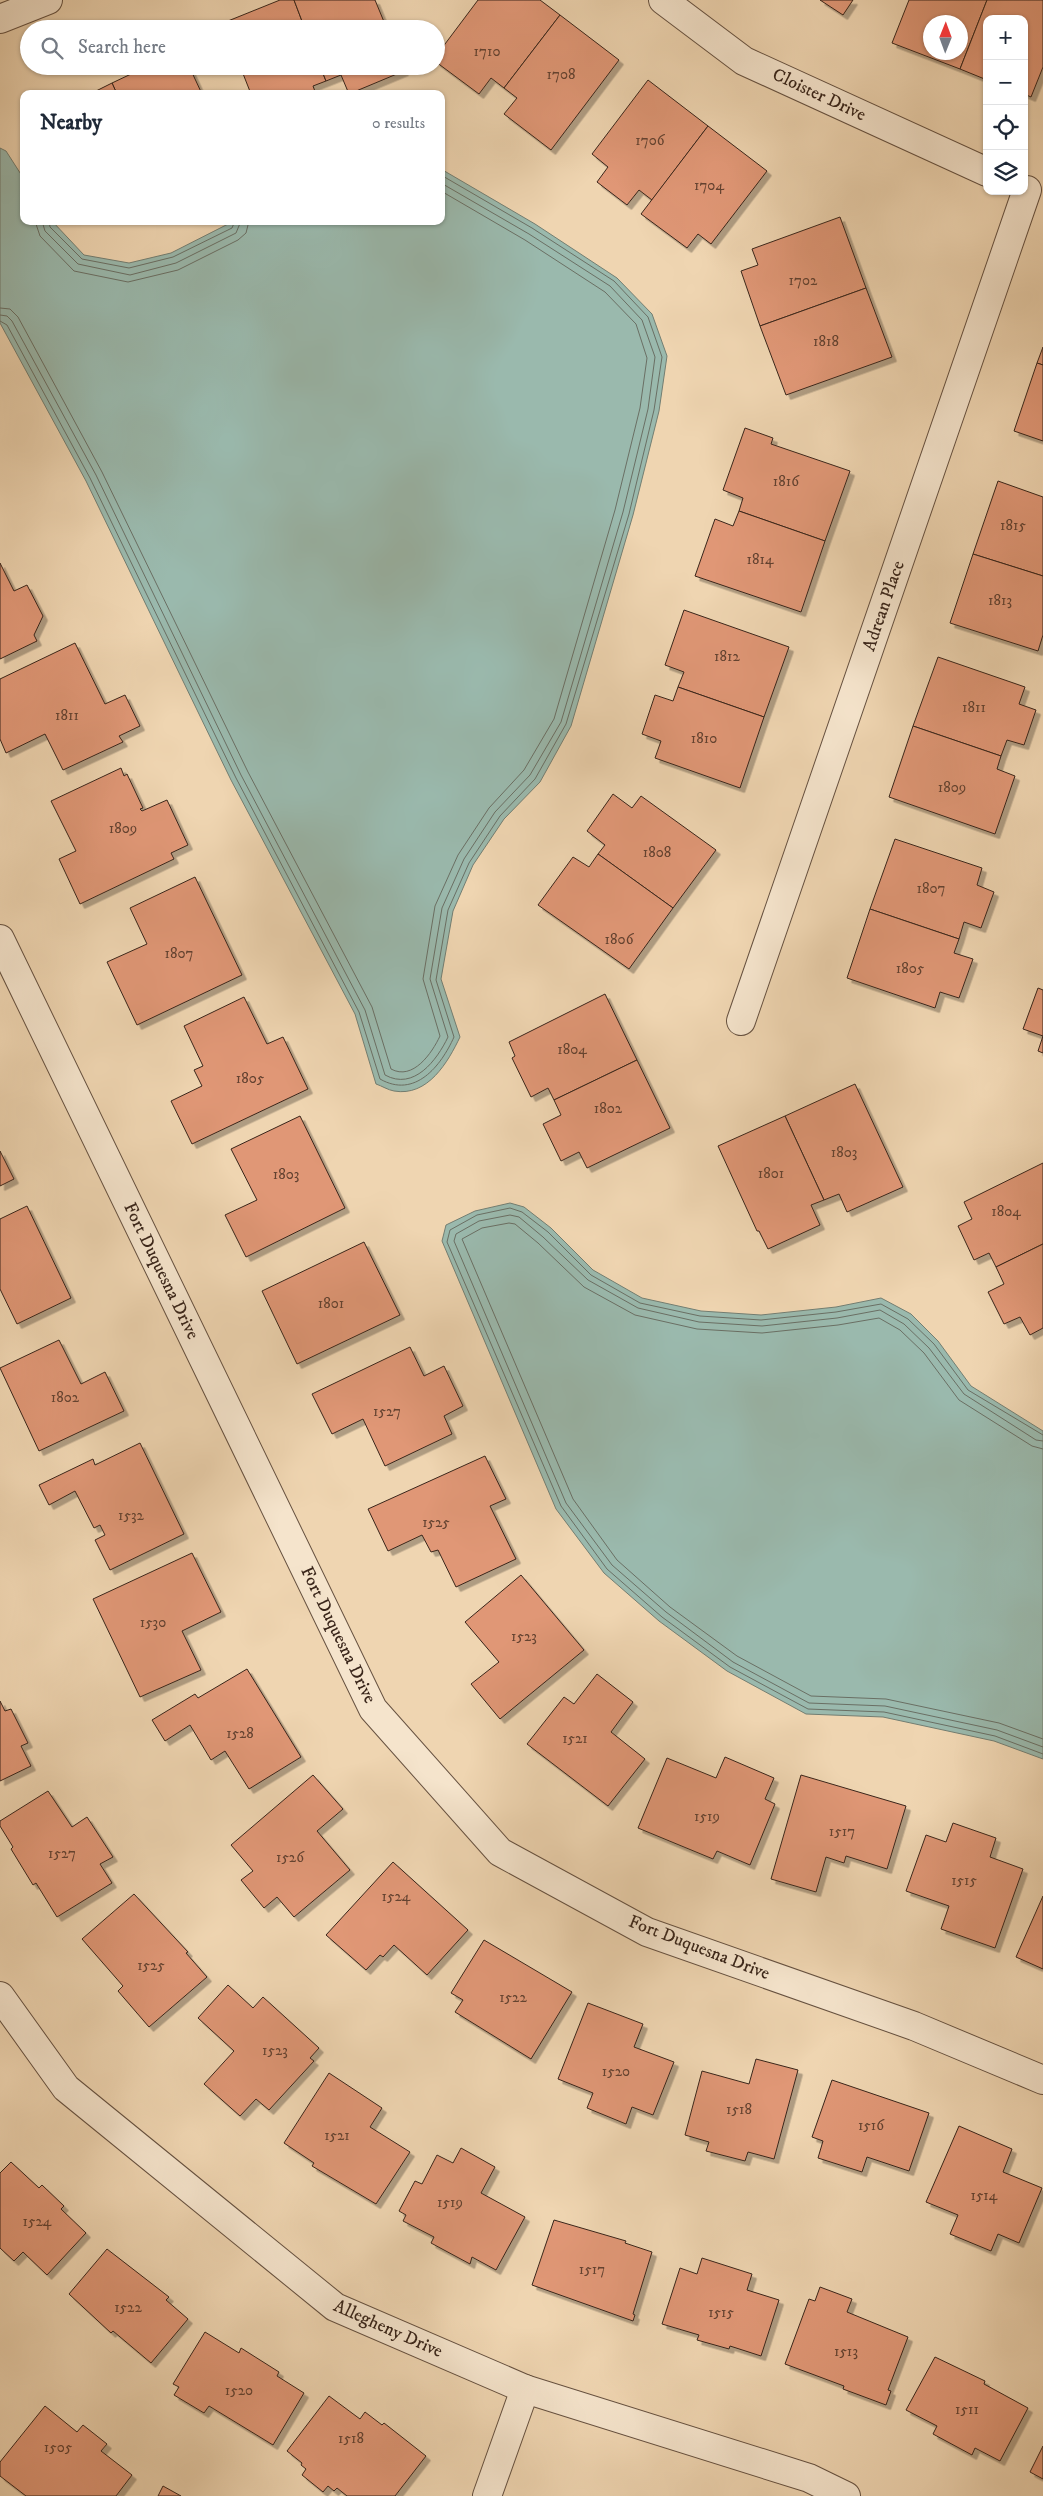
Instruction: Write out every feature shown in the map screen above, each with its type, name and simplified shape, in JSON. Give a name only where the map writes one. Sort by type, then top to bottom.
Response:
[{"type":"street","points":[[0,19],[48,0]]},
{"type":"street","name":"Cloister Drive","points":[[663,0],[744,61],[983,170]]},
{"type":"street","name":"Adrean Place","points":[[741,1021],[1032,191]]},
{"type":"street","name":"Fort Duquesna Drive","points":[[0,939],[373,1709],[500,1852],[647,1932],[914,2026],[1043,2080]]},
{"type":"street","name":"Allegheny Drive","points":[[0,1996],[66,2088],[335,2307],[525,2389],[809,2478],[846,2496]]},
{"type":"street","points":[[487,2496],[525,2389]]},
{"type":"water","points":[[0,148],[6,151],[20,173],[20,225],[56,225],[84,255],[129,263],[171,253],[226,225],[445,225],[445,171],[535,224],[617,278],[652,314],[667,356],[659,411],[633,515],[571,726],[540,782],[504,819],[473,865],[453,911],[441,979],[460,1037],[443,1067],[427,1083],[417,1089],[394,1091],[376,1084],[355,1014],[231,780],[86,481],[0,323]]},
{"type":"water","points":[[510,1203],[524,1207],[551,1228],[593,1270],[642,1298],[701,1311],[761,1315],[836,1307],[881,1298],[911,1314],[938,1341],[971,1386],[1043,1431],[1043,1759],[994,1741],[883,1717],[806,1714],[727,1671],[659,1621],[604,1573],[556,1509],[442,1241],[446,1225],[475,1211]]},
{"type":"building","points":[[280,0],[294,0],[302,20],[230,20]]},
{"type":"building","points":[[294,0],[375,0],[383,20],[302,20]]},
{"type":"building","points":[[478,0],[540,0],[560,15],[504,88],[491,78],[479,94],[445,69],[445,44]]},
{"type":"building","points":[[820,0],[853,0],[843,15]]},
{"type":"building","points":[[909,0],[987,0],[968,49],[968,15],[923,15],[923,55],[892,43]]},
{"type":"building","points":[[987,0],[1043,0],[1043,67],[1031,97],[1028,96],[1028,15],[983,15],[983,78],[960,69],[964,60],[968,60],[968,49]]},
{"type":"building","points":[[560,15],[619,60],[551,150],[504,114],[517,98],[504,88]]},
{"type":"building","points":[[936,60],[964,60],[960,69]]},
{"type":"building","points":[[129,75],[193,75],[200,90],[115,90],[112,83]]},
{"type":"building","points":[[244,75],[324,75],[326,81],[313,86],[314,90],[249,90]]},
{"type":"building","points":[[324,75],[341,75],[326,81]]},
{"type":"building","points":[[341,75],[394,75],[359,90],[347,90]]},
{"type":"building","points":[[648,80],[708,126],[652,200],[639,190],[627,205],[597,182],[608,167],[592,154]]},
{"type":"building","points":[[112,83],[115,90],[98,90]]},
{"type":"building","points":[[708,126],[767,171],[711,244],[698,234],[687,248],[641,214]]},
{"type":"building","points":[[840,217],[866,288],[760,326],[741,271],[758,265],[752,249]]},
{"type":"building","points":[[866,288],[892,357],[786,395],[760,326]]},
{"type":"building","points":[[1043,347],[1043,365],[1037,363]]},
{"type":"building","points":[[1037,363],[1043,365],[1043,441],[1014,431]]},
{"type":"building","points":[[745,428],[773,438],[771,444],[850,471],[825,541],[739,511],[743,498],[723,490]]},
{"type":"building","points":[[998,481],[1043,497],[1043,576],[973,554]]},
{"type":"building","points":[[739,511],[825,541],[801,612],[695,576],[715,519],[733,526]]},
{"type":"building","points":[[973,554],[1043,576],[1043,635],[1038,651],[950,623]]},
{"type":"building","points":[[0,563],[14,591],[27,585],[43,616],[34,635],[37,641],[0,659]]},
{"type":"building","points":[[684,610],[789,647],[764,717],[678,687],[684,672],[665,665]]},
{"type":"building","points":[[75,643],[105,704],[125,695],[140,726],[119,736],[123,742],[63,770],[45,734],[6,753],[0,739],[0,679]]},
{"type":"building","points":[[938,657],[1025,687],[1019,704],[1036,710],[1024,745],[1007,740],[1001,756],[913,726]]},
{"type":"building","points":[[678,687],[764,717],[740,788],[655,758],[661,741],[642,734],[655,695],[673,701]]},
{"type":"building","points":[[913,726],[1001,756],[997,769],[1015,776],[995,834],[889,797]]},
{"type":"building","points":[[121,768],[124,776],[127,774],[143,808],[140,809],[142,811],[167,800],[188,845],[171,853],[174,859],[80,904],[59,859],[76,851],[51,801]]},
{"type":"building","points":[[613,794],[632,808],[641,796],[716,850],[673,908],[598,854],[605,845],[587,831]]},
{"type":"building","points":[[895,839],[982,868],[977,885],[994,892],[981,928],[964,922],[959,939],[870,909]]},
{"type":"building","points":[[598,854],[673,908],[629,969],[538,905],[573,857],[589,867]]},
{"type":"building","points":[[195,877],[242,975],[137,1025],[107,962],[147,944],[130,908]]},
{"type":"building","points":[[870,909],[959,939],[954,953],[973,959],[959,998],[940,992],[935,1008],[847,978]]},
{"type":"building","points":[[1038,988],[1043,990],[1043,1036],[1023,1029]]},
{"type":"building","points":[[605,994],[637,1060],[554,1100],[548,1088],[531,1097],[512,1058],[515,1056],[509,1042]]},
{"type":"building","points":[[244,997],[267,1044],[283,1037],[308,1089],[192,1144],[171,1101],[202,1086],[194,1070],[203,1066],[184,1026]]},
{"type":"building","points":[[1043,1036],[1043,1053],[1038,1051]]},
{"type":"building","points":[[637,1060],[670,1128],[587,1168],[579,1152],[561,1161],[543,1124],[561,1115],[554,1100]]},
{"type":"building","points":[[855,1084],[903,1187],[847,1212],[839,1194],[824,1200],[785,1116]]},
{"type":"building","points":[[300,1116],[345,1208],[246,1257],[225,1215],[257,1200],[231,1149]]},
{"type":"building","points":[[785,1116],[824,1200],[811,1205],[820,1225],[768,1249],[759,1231],[757,1231],[718,1146]]},
{"type":"building","points":[[0,1151],[14,1179],[0,1186]]},
{"type":"building","points":[[1043,1163],[1043,1244],[996,1267],[989,1253],[974,1260],[958,1226],[972,1219],[964,1202]]},
{"type":"building","points":[[27,1206],[71,1298],[17,1324],[0,1289],[0,1219]]},
{"type":"building","points":[[364,1242],[400,1315],[297,1364],[262,1291]]},
{"type":"building","points":[[1043,1244],[1043,1328],[1030,1335],[1020,1317],[1004,1324],[988,1292],[1004,1284],[996,1267]]},
{"type":"building","points":[[59,1340],[81,1384],[105,1372],[124,1411],[39,1451],[0,1368]]},
{"type":"building","points":[[410,1347],[424,1376],[444,1366],[463,1406],[444,1416],[452,1434],[385,1466],[363,1419],[332,1434],[312,1394]]},
{"type":"building","points":[[140,1443],[184,1534],[110,1570],[95,1540],[105,1535],[100,1525],[94,1528],[75,1491],[49,1505],[39,1485],[93,1459],[95,1465]]},
{"type":"building","points":[[485,1456],[506,1499],[490,1506],[516,1559],[456,1587],[438,1550],[431,1552],[422,1535],[388,1551],[368,1509]]},
{"type":"building","points":[[192,1553],[221,1612],[182,1631],[201,1670],[140,1697],[93,1599]]},
{"type":"building","points":[[521,1575],[584,1650],[500,1719],[471,1684],[499,1662],[465,1622]]},
{"type":"building","points":[[247,1669],[301,1757],[249,1789],[225,1751],[211,1760],[190,1725],[165,1741],[152,1720],[195,1694],[198,1698]]},
{"type":"building","points":[[597,1674],[633,1702],[611,1732],[645,1759],[608,1806],[527,1744],[564,1697],[574,1704]]},
{"type":"building","points":[[0,1701],[5,1711],[11,1709],[28,1743],[21,1746],[31,1766],[0,1781]]},
{"type":"building","points":[[725,1757],[774,1778],[765,1799],[775,1804],[750,1865],[717,1851],[713,1859],[638,1828],[667,1758],[716,1778]]},
{"type":"building","points":[[313,1775],[343,1809],[317,1831],[350,1870],[294,1917],[277,1897],[264,1908],[241,1880],[253,1871],[231,1845]]},
{"type":"building","points":[[801,1775],[906,1806],[887,1869],[846,1856],[844,1863],[826,1857],[816,1892],[771,1879]]},
{"type":"building","points":[[48,1791],[72,1827],[87,1817],[113,1857],[100,1864],[112,1883],[57,1917],[36,1883],[33,1885],[11,1849],[13,1847],[0,1826],[0,1821]]},
{"type":"building","points":[[953,1823],[996,1838],[990,1857],[1023,1869],[995,1948],[941,1929],[949,1906],[906,1891],[926,1835],[946,1842]]},
{"type":"building","points":[[393,1862],[468,1930],[427,1975],[394,1945],[383,1957],[380,1955],[366,1970],[326,1935]]},
{"type":"building","points":[[134,1894],[188,1952],[186,1953],[207,1977],[149,2027],[118,1991],[123,1986],[82,1939]]},
{"type":"building","points":[[1043,1896],[1043,1969],[1016,1957]]},
{"type":"building","points":[[484,1940],[572,1992],[531,2059],[455,2012],[463,2000],[451,1993]]},
{"type":"building","points":[[228,1985],[253,2008],[263,1997],[319,2048],[310,2058],[314,2061],[269,2110],[256,2099],[240,2116],[204,2084],[234,2051],[198,2018]]},
{"type":"building","points":[[588,2003],[643,2024],[634,2047],[674,2062],[653,2115],[632,2107],[626,2124],[587,2108],[593,2093],[558,2079]]},
{"type":"building","points":[[756,2059],[798,2070],[774,2159],[748,2152],[745,2161],[706,2151],[709,2142],[685,2135],[702,2071],[749,2084]]},
{"type":"building","points":[[329,2073],[382,2108],[370,2127],[410,2152],[376,2204],[312,2166],[314,2163],[284,2143]]},
{"type":"building","points":[[832,2080],[929,2113],[909,2171],[867,2157],[862,2172],[818,2158],[823,2141],[812,2137]]},
{"type":"building","points":[[959,2126],[1012,2149],[1003,2172],[1042,2188],[1019,2243],[998,2234],[991,2251],[950,2234],[958,2215],[926,2202]]},
{"type":"building","points":[[461,2148],[495,2167],[481,2193],[525,2217],[496,2270],[472,2257],[470,2264],[431,2243],[434,2237],[403,2221],[406,2215],[399,2211],[415,2181],[422,2184],[437,2155],[453,2163]]},
{"type":"building","points":[[11,2162],[39,2188],[42,2185],[64,2206],[61,2209],[86,2233],[47,2275],[23,2252],[14,2261],[0,2248],[0,2173]]},
{"type":"building","points":[[554,2220],[626,2241],[625,2243],[652,2252],[633,2314],[635,2315],[633,2321],[532,2285]]},
{"type":"building","points":[[107,2249],[169,2297],[166,2300],[188,2319],[151,2363],[113,2331],[111,2333],[69,2294]]},
{"type":"building","points":[[702,2258],[752,2274],[747,2290],[779,2300],[761,2356],[730,2346],[729,2349],[697,2340],[699,2335],[662,2324],[680,2268],[697,2274]]},
{"type":"building","points":[[820,2287],[852,2299],[847,2312],[908,2337],[888,2390],[891,2391],[886,2405],[843,2389],[844,2386],[785,2364],[809,2299],[815,2301]]},
{"type":"building","points":[[205,2332],[239,2353],[241,2348],[279,2372],[277,2376],[304,2393],[273,2445],[209,2406],[204,2413],[174,2395],[179,2387],[173,2384]]},
{"type":"building","points":[[935,2357],[985,2381],[984,2384],[1028,2408],[1000,2461],[975,2448],[972,2455],[933,2434],[937,2426],[906,2410]]},
{"type":"building","points":[[329,2396],[360,2419],[365,2412],[382,2425],[384,2423],[426,2456],[395,2496],[347,2496],[337,2488],[334,2491],[328,2486],[323,2492],[302,2475],[306,2469],[301,2465],[302,2463],[287,2451]]},
{"type":"building","points":[[45,2406],[77,2432],[83,2425],[107,2444],[101,2451],[132,2475],[116,2496],[26,2496],[0,2476],[0,2462]]},
{"type":"building","points":[[1043,2446],[1043,2479],[1030,2472]]},
{"type":"building","points":[[163,2486],[181,2496],[158,2496]]}]
